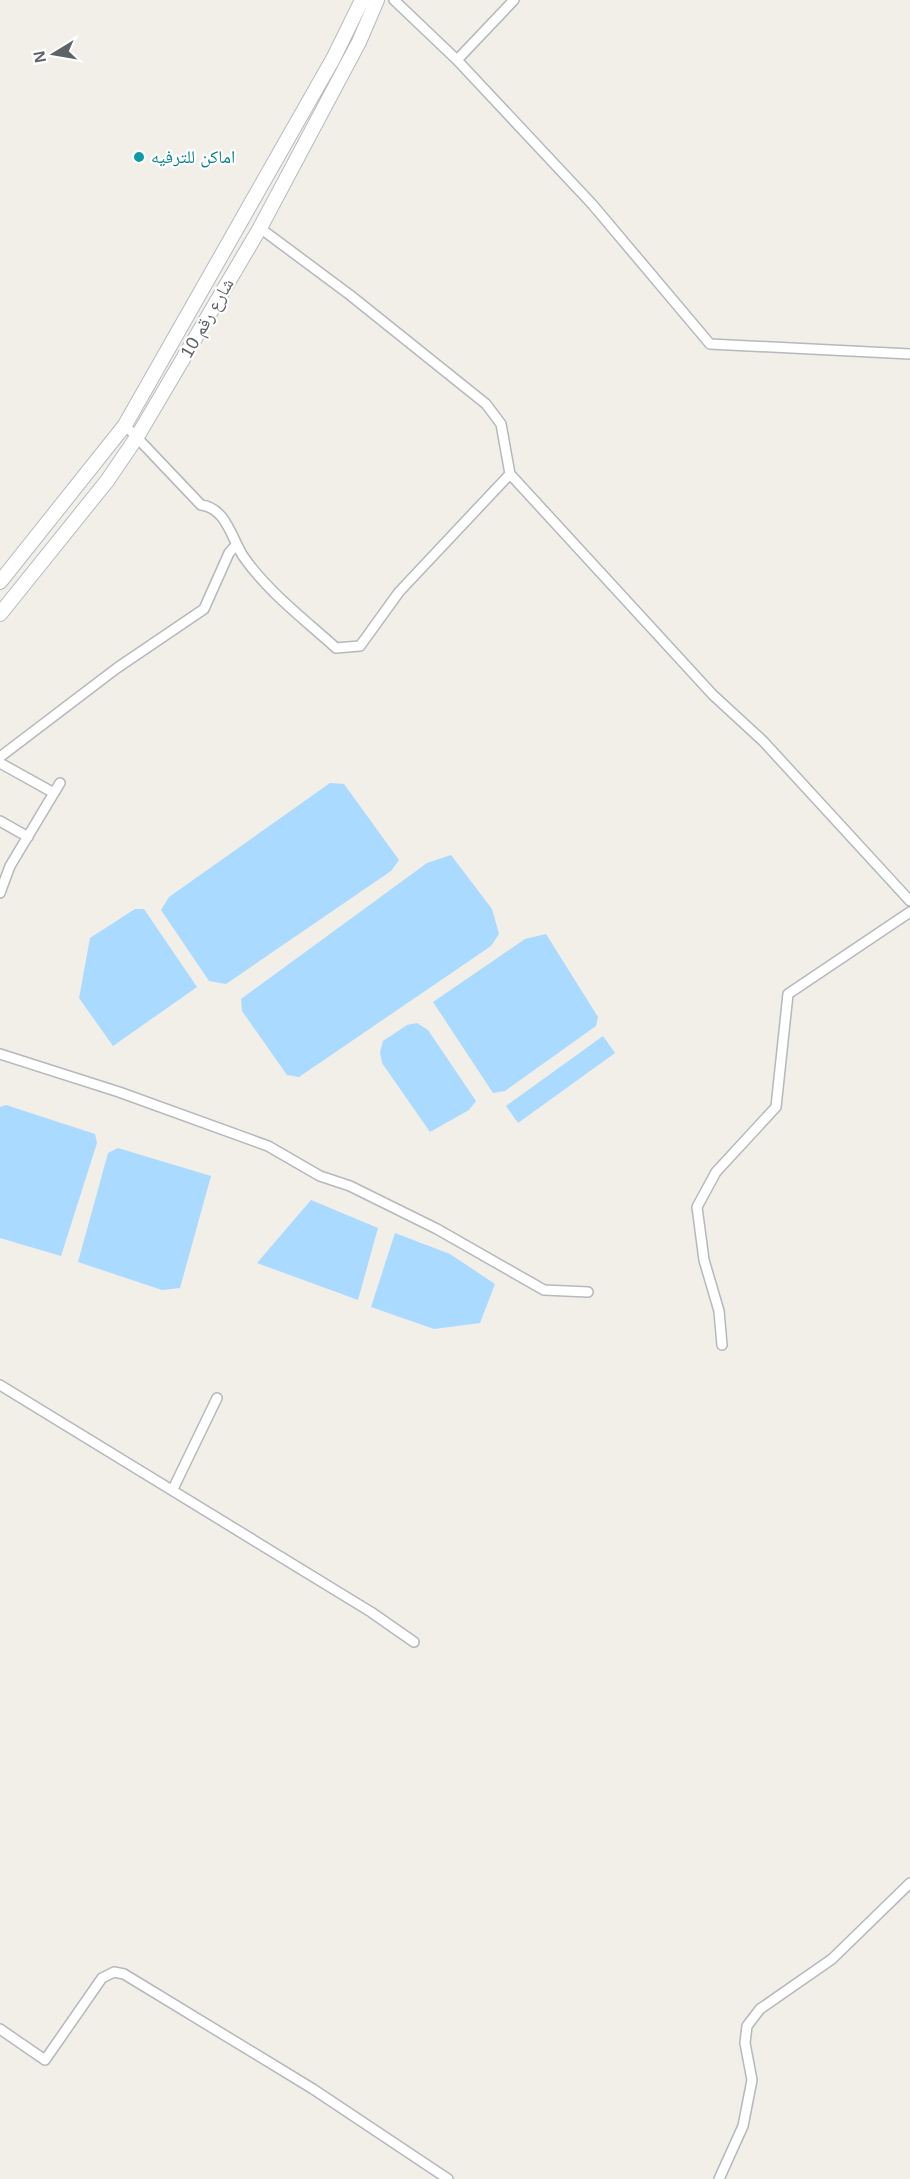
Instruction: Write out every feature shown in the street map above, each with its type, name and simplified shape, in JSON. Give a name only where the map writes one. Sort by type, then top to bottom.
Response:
[{"type":"main road","name":"شارع رقم 10","points":[[0,582],[125,424],[333,59],[362,0]]},
{"type":"main road","name":"شارع رقم 10","points":[[0,614],[107,481],[137,437],[260,228],[359,42],[377,0]]},
{"type":"street","points":[[394,0],[457,60],[592,204],[710,344],[910,354]]},
{"type":"street","points":[[457,60],[514,0]]},
{"type":"street","points":[[260,228],[350,295],[486,404],[501,424],[510,474],[713,695],[764,741],[910,901]]},
{"type":"street","points":[[125,424],[201,505],[212,506],[223,517],[236,545],[255,574],[336,648],[349,649],[360,646],[399,592],[510,474]]},
{"type":"street","points":[[0,757],[117,668],[204,609],[229,554],[236,545]]},
{"type":"street","points":[[0,763],[54,794]]},
{"type":"street","points":[[0,892],[10,866],[60,783]]},
{"type":"street","points":[[0,821],[28,837]]},
{"type":"street","points":[[0,862],[10,866]]},
{"type":"street","points":[[722,1345],[719,1311],[705,1260],[697,1207],[716,1172],[776,1107],[788,994],[910,912]]},
{"type":"street","points":[[0,1054],[119,1092],[268,1146],[320,1176],[350,1186],[437,1229],[544,1290],[588,1292]]},
{"type":"street","points":[[0,1385],[173,1489],[414,1642]]},
{"type":"street","points":[[173,1489],[217,1398]]},
{"type":"street","points":[[719,2179],[743,2126],[752,2080],[753,2073],[745,2043],[747,2026],[760,2010],[832,1959],[910,1883]]},
{"type":"street","points":[[0,2029],[45,2060],[102,1978],[114,1972],[124,1974],[313,2090],[448,2179]]},
{"type":"water","points":[[330,783],[344,784],[399,860],[391,871],[226,984],[209,981],[161,910],[169,897]]},
{"type":"water","points":[[451,855],[492,909],[499,934],[491,946],[299,1077],[287,1075],[242,1011],[241,999],[427,863]]},
{"type":"water","points":[[135,909],[144,909],[197,987],[113,1046],[79,998],[90,938]]},
{"type":"water","points":[[546,934],[598,1017],[596,1026],[505,1091],[493,1093],[433,1002],[525,939]]},
{"type":"water","points":[[417,1023],[428,1030],[476,1101],[469,1110],[430,1132],[382,1063],[380,1052],[383,1041],[407,1025]]},
{"type":"water","points":[[603,1036],[615,1053],[518,1123],[506,1106]]},
{"type":"water","points":[[6,1105],[95,1134],[97,1143],[61,1256],[0,1238],[0,1107]]},
{"type":"water","points":[[118,1148],[211,1176],[180,1288],[162,1290],[78,1262],[108,1153]]},
{"type":"water","points":[[311,1200],[378,1228],[358,1300],[257,1263]]},
{"type":"water","points":[[395,1233],[450,1254],[495,1284],[480,1323],[434,1329],[371,1307]]},
{"type":"place","name":"اماكن للترفيه","points":[[139,157]]}]
